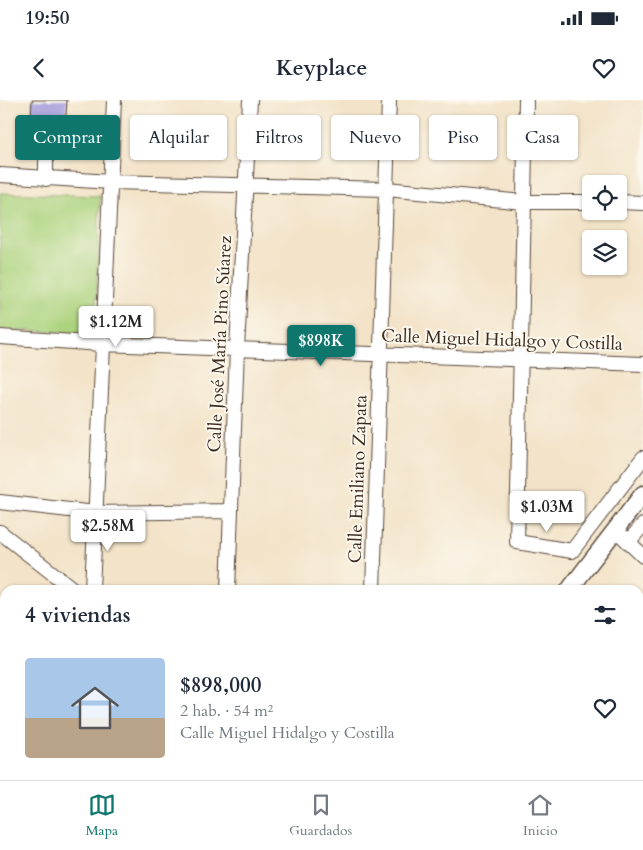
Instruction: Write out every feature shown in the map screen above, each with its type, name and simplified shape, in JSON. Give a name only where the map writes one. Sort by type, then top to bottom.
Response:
[{"type":"main road","points":[[573,585],[643,494]]},
{"type":"street","points":[[92,585],[102,344],[112,182],[114,100]]},
{"type":"street","name":"Calle José María Pino Súarez","points":[[228,585],[237,349],[250,100]]},
{"type":"street","name":"Calle Emiliano Zapata","points":[[373,585],[389,100]]},
{"type":"street","points":[[526,100],[517,542],[572,552],[643,458]]},
{"type":"street","points":[[46,161],[46,179]]},
{"type":"street","points":[[0,176],[112,182],[386,188],[524,202],[582,202]]},
{"type":"street","points":[[627,202],[643,202]]},
{"type":"street","name":"Calle Miguel Hidalgo y Costilla","points":[[0,337],[102,344],[643,364]]},
{"type":"street","points":[[0,502],[95,513],[230,511]]},
{"type":"street","points":[[628,542],[643,525]]},
{"type":"street","points":[[616,530],[643,556]]},
{"type":"street","points":[[0,532],[68,585]]},
{"type":"green space","points":[[0,193],[100,196],[95,333],[0,330]]},
{"type":"building","points":[[32,100],[67,100],[66,115],[31,115]]}]
